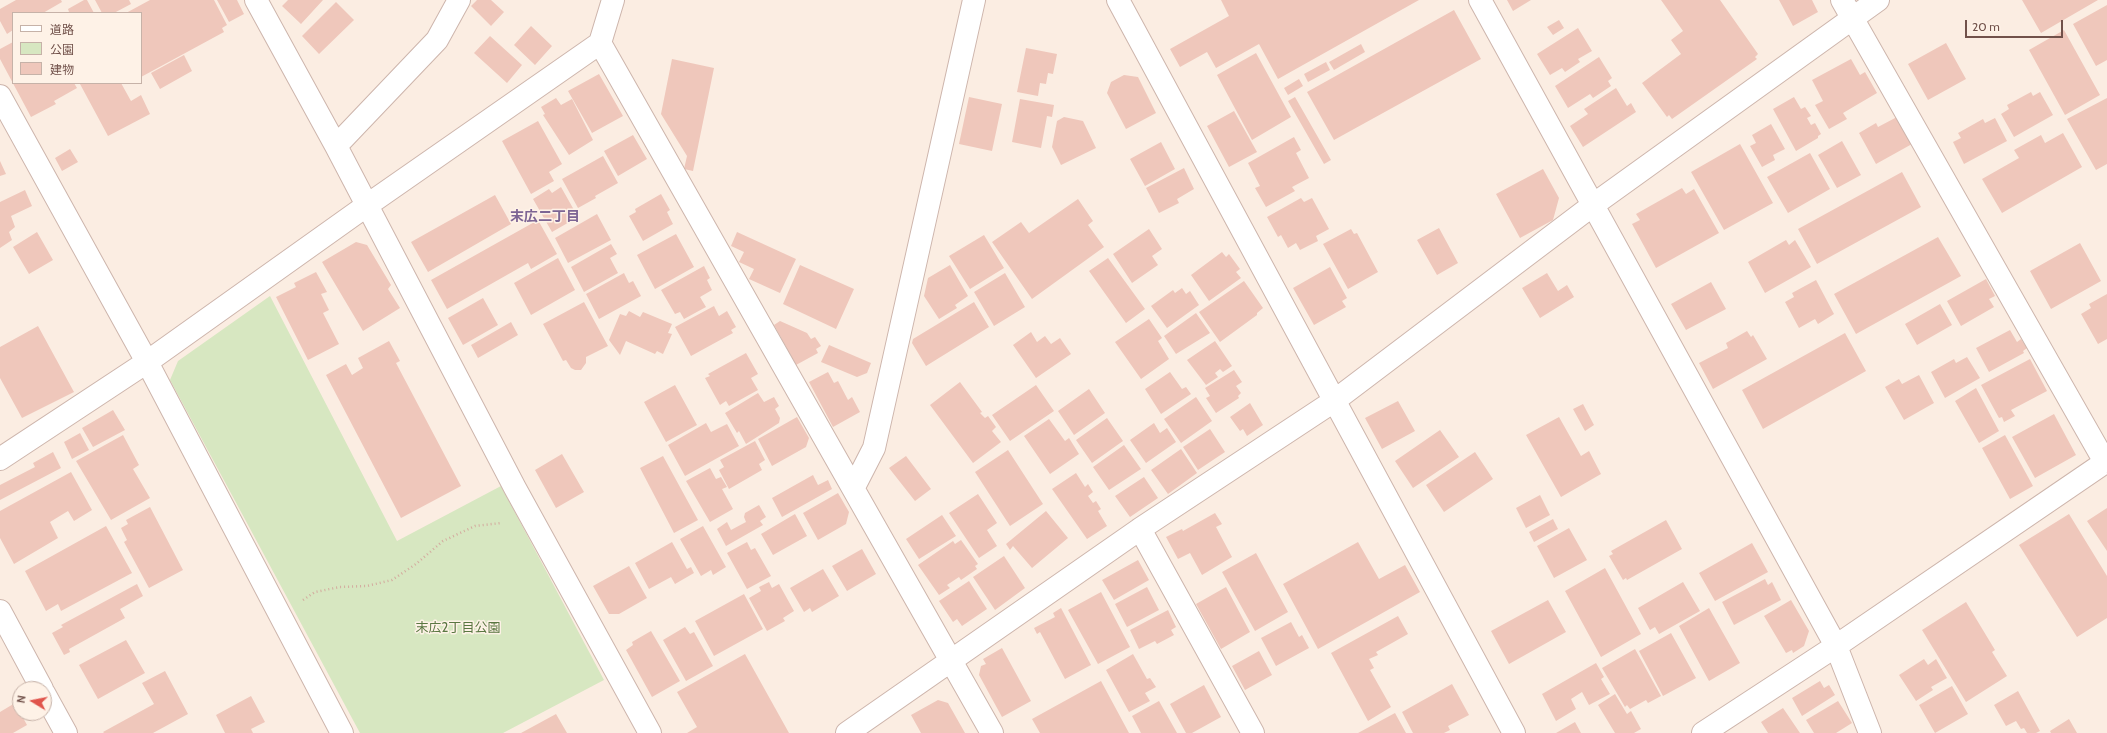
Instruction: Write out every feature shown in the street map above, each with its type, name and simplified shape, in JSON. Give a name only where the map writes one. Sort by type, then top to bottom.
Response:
[{"type":"street","points":[[256,0],[336,146],[366,206],[534,522],[650,733]]},
{"type":"street","points":[[336,146],[437,40],[460,0]]},
{"type":"street","points":[[0,459],[148,362],[366,206],[600,43],[613,0]]},
{"type":"street","points":[[854,487],[874,448],[974,0]]},
{"type":"street","points":[[1118,0],[1514,733]]},
{"type":"street","points":[[1480,0],[1836,646],[1870,733]]},
{"type":"street","points":[[847,733],[1140,529],[1334,401],[1594,205],[1847,9],[1878,0]]},
{"type":"street","points":[[1703,733],[1836,646],[2106,461],[1847,9]]},
{"type":"street","points":[[600,43],[854,487],[992,733]]},
{"type":"street","points":[[0,96],[148,362],[342,733]]},
{"type":"street","points":[[1140,529],[1253,733]]},
{"type":"street","points":[[0,611],[38,681]]},
{"type":"street","points":[[52,708],[66,733]]},
{"type":"path","points":[[281,618],[315,592],[340,587],[367,586],[392,580],[416,564],[443,541],[475,526],[534,522]]},
{"type":"green space","name":"末広2丁目公園","points":[[270,296],[397,541],[501,486],[604,680],[503,733],[360,733],[170,380],[178,361]]},
{"type":"building","points":[[16,0],[61,0],[62,2],[45,12],[12,12],[12,31],[7,34],[0,21],[0,9]]},
{"type":"building","points":[[84,0],[87,0],[93,12],[69,12],[68,9]]},
{"type":"building","points":[[95,0],[129,0],[131,4],[116,12],[101,12]]},
{"type":"building","points":[[150,0],[214,0],[227,25],[222,28],[224,32],[142,76],[142,12],[128,12]]},
{"type":"building","points":[[217,0],[237,0],[244,14],[229,22]]},
{"type":"building","points":[[288,0],[323,0],[301,24],[282,6]]},
{"type":"building","points":[[477,0],[491,0],[504,12],[491,26],[471,6]]},
{"type":"building","points":[[1221,0],[1419,0],[1278,79],[1259,44],[1216,68],[1207,52],[1180,67],[1170,49],[1229,16]]},
{"type":"building","points":[[1507,0],[1531,0],[1513,11]]},
{"type":"building","points":[[1661,0],[1720,0],[1758,54],[1755,57],[1757,59],[1672,119],[1669,115],[1667,117],[1642,83],[1681,54],[1671,40],[1683,31]]},
{"type":"building","points":[[1779,0],[1812,0],[1818,12],[1793,26]]},
{"type":"building","points":[[2022,0],[2098,0],[2041,33]]},
{"type":"building","points":[[336,2],[354,20],[319,54],[302,36]]},
{"type":"building","points":[[2107,5],[2107,60],[2096,66],[2073,24]]},
{"type":"building","points":[[1454,10],[1481,59],[1334,140],[1307,92]]},
{"type":"building","points":[[1559,20],[1564,28],[1553,35],[1547,27]]},
{"type":"building","points":[[531,26],[552,46],[535,65],[514,45]]},
{"type":"building","points":[[1578,28],[1592,51],[1578,59],[1580,62],[1565,72],[1562,68],[1550,75],[1537,54]]},
{"type":"building","points":[[2064,30],[2100,95],[2065,115],[2029,50]]},
{"type":"building","points":[[490,36],[522,65],[507,83],[474,53]]},
{"type":"building","points":[[12,43],[12,81],[0,59],[0,49]]},
{"type":"building","points":[[1946,43],[1966,79],[1928,100],[1908,64]]},
{"type":"building","points":[[1361,44],[1365,52],[1334,70],[1329,62]]},
{"type":"building","points":[[1026,48],[1057,54],[1053,74],[1048,73],[1046,84],[1040,83],[1038,96],[1017,92]]},
{"type":"building","points":[[1256,53],[1291,117],[1252,140],[1217,75]]},
{"type":"building","points":[[184,55],[192,71],[160,89],[151,73]]},
{"type":"building","points":[[1599,57],[1612,78],[1608,81],[1611,86],[1593,98],[1590,94],[1568,108],[1555,86]]},
{"type":"building","points":[[672,59],[714,68],[693,171],[684,169],[687,156],[661,114]]},
{"type":"building","points":[[1851,59],[1860,75],[1865,72],[1877,93],[1843,113],[1847,119],[1829,129],[1815,105],[1823,101],[1812,80]]},
{"type":"building","points":[[1326,62],[1330,70],[1308,82],[1304,74]]},
{"type":"building","points":[[599,74],[623,116],[592,133],[568,91]]},
{"type":"building","points":[[1124,75],[1138,77],[1156,113],[1126,129],[1107,93],[1111,82]]},
{"type":"building","points":[[1299,79],[1303,86],[1288,95],[1284,88]]},
{"type":"building","points":[[13,84],[75,84],[77,88],[54,101],[56,104],[31,117]]},
{"type":"building","points":[[80,84],[122,84],[131,101],[141,95],[150,114],[108,136]]},
{"type":"building","points":[[1616,88],[1627,106],[1631,103],[1636,112],[1583,147],[1570,126],[1588,114],[1584,109]]},
{"type":"building","points":[[2031,92],[2033,96],[2040,92],[2053,115],[2014,137],[2001,114],[2009,109],[2007,105]]},
{"type":"building","points":[[969,97],[1002,104],[992,151],[959,144]]},
{"type":"building","points":[[1295,97],[1331,160],[1324,164],[1288,101]]},
{"type":"building","points":[[1794,97],[1801,109],[1805,107],[1811,116],[1807,118],[1811,125],[1815,123],[1821,134],[1818,138],[1796,151],[1773,109]]},
{"type":"building","points":[[556,98],[561,105],[572,99],[593,140],[569,155],[543,115],[545,114],[541,107]]},
{"type":"building","points":[[2107,98],[2107,164],[2096,170],[2067,119]]},
{"type":"building","points":[[1020,99],[1054,105],[1052,117],[1047,116],[1041,148],[1012,142]]},
{"type":"building","points":[[1234,111],[1257,152],[1229,167],[1207,126]]},
{"type":"building","points":[[1064,117],[1083,121],[1096,148],[1061,165],[1052,147],[1057,121]]},
{"type":"building","points":[[1897,117],[1912,144],[1876,164],[1859,133],[1876,123],[1878,127]]},
{"type":"building","points":[[1995,118],[2007,141],[1964,164],[1953,142],[1961,138],[1958,133],[1983,119],[1985,123]]},
{"type":"building","points":[[538,121],[562,164],[549,172],[554,181],[531,194],[502,141]]},
{"type":"building","points":[[1771,124],[1785,149],[1773,155],[1775,160],[1762,167],[1750,146],[1756,143],[1752,135]]},
{"type":"building","points":[[2063,133],[2082,167],[2002,213],[1982,179],[2019,158],[2014,150],[2041,135],[2045,143]]},
{"type":"building","points":[[633,135],[647,159],[618,176],[604,151]]},
{"type":"building","points":[[1294,137],[1301,150],[1296,153],[1309,178],[1292,187],[1295,191],[1266,207],[1255,188],[1260,186],[1248,163]]},
{"type":"building","points":[[1842,141],[1861,175],[1837,188],[1818,155]]},
{"type":"building","points":[[1161,142],[1175,169],[1145,186],[1130,159]]},
{"type":"building","points":[[1740,144],[1773,203],[1724,230],[1691,172]]},
{"type":"building","points":[[70,149],[78,162],[62,171],[55,158]]},
{"type":"building","points":[[1810,153],[1830,189],[1788,213],[1767,177]]},
{"type":"building","points":[[603,156],[618,183],[578,208],[562,179]]},
{"type":"building","points":[[0,161],[6,174],[0,176]]},
{"type":"building","points":[[1184,168],[1194,189],[1177,199],[1179,203],[1159,213],[1146,188]]},
{"type":"building","points":[[1543,169],[1559,198],[1553,220],[1520,238],[1496,194]]},
{"type":"building","points":[[1902,172],[1921,207],[1817,264],[1798,229]]},
{"type":"building","points":[[561,187],[578,217],[552,232],[533,199],[549,189],[552,193]]},
{"type":"building","points":[[1682,188],[1686,194],[1694,189],[1719,233],[1656,268],[1632,224],[1640,220],[1636,214]]},
{"type":"building","points":[[25,190],[32,206],[11,216],[15,227],[9,232],[12,240],[0,248],[0,202]]},
{"type":"building","points":[[661,194],[670,210],[667,212],[673,224],[643,241],[629,216],[636,212],[635,209]]},
{"type":"building","points":[[495,195],[511,224],[428,272],[411,242]]},
{"type":"building","points":[[1301,198],[1304,202],[1312,198],[1329,229],[1316,236],[1318,241],[1300,250],[1296,243],[1288,248],[1281,235],[1278,237],[1267,217]]},
{"type":"building","points":[[1078,199],[1093,221],[1088,225],[1104,247],[1032,299],[992,242],[1021,222],[1029,233]]},
{"type":"building","points":[[597,214],[611,240],[568,263],[555,238]]},
{"type":"building","points":[[538,220],[557,254],[531,269],[528,263],[447,309],[431,280]]},
{"type":"building","points":[[1439,228],[1458,263],[1437,275],[1417,240]]},
{"type":"building","points":[[1149,229],[1162,249],[1152,256],[1158,265],[1132,283],[1113,254]]},
{"type":"building","points":[[1351,229],[1354,234],[1357,233],[1378,272],[1348,289],[1323,244]]},
{"type":"building","points":[[37,232],[53,260],[29,274],[13,247]]},
{"type":"building","points":[[737,232],[796,259],[780,293],[749,279],[754,269],[739,262],[744,252],[731,246]]},
{"type":"building","points":[[676,234],[694,267],[655,289],[637,255]]},
{"type":"building","points":[[984,235],[1004,268],[970,289],[949,256]]},
{"type":"building","points":[[1938,237],[1961,276],[1856,334],[1834,294]]},
{"type":"building","points":[[1786,240],[1789,245],[1795,240],[1811,267],[1765,293],[1748,262]]},
{"type":"building","points":[[356,242],[367,245],[391,285],[388,289],[400,308],[363,331],[322,262]]},
{"type":"building","points":[[2080,243],[2101,281],[2051,309],[2030,271]]},
{"type":"building","points":[[611,244],[617,254],[610,258],[618,273],[584,292],[571,267]]},
{"type":"building","points":[[1222,252],[1226,257],[1229,254],[1240,269],[1236,272],[1241,278],[1209,301],[1191,275]]},
{"type":"building","points":[[558,258],[575,290],[531,315],[514,283]]},
{"type":"building","points":[[1108,258],[1145,309],[1126,323],[1089,271]]},
{"type":"building","points":[[800,265],[854,289],[836,329],[783,304]]},
{"type":"building","points":[[950,265],[968,296],[955,305],[957,308],[939,319],[924,296],[928,278]]},
{"type":"building","points":[[704,266],[710,278],[707,280],[712,290],[700,297],[706,307],[684,319],[680,312],[675,314],[661,290]]},
{"type":"building","points":[[1330,267],[1347,298],[1342,301],[1346,307],[1314,325],[1293,288]]},
{"type":"building","points":[[316,272],[327,292],[321,294],[329,310],[323,313],[339,344],[308,360],[276,297],[296,287],[294,283]]},
{"type":"building","points":[[624,273],[629,283],[633,281],[641,296],[599,319],[586,294]]},
{"type":"building","points":[[1005,273],[1025,307],[994,326],[974,292]]},
{"type":"building","points":[[1547,273],[1558,291],[1567,285],[1574,297],[1540,318],[1522,288]]},
{"type":"building","points":[[1986,279],[1995,296],[1989,299],[1994,307],[1961,326],[1947,301]]},
{"type":"building","points":[[1816,280],[1834,314],[1818,324],[1815,319],[1799,328],[1785,302],[1794,297],[1792,293]]},
{"type":"building","points":[[1244,281],[1263,308],[1257,313],[1257,315],[1220,342],[1199,312]]},
{"type":"building","points":[[1711,282],[1726,309],[1686,330],[1671,304]]},
{"type":"building","points":[[1182,288],[1186,294],[1190,291],[1199,305],[1167,328],[1151,306],[1173,290],[1175,293]]},
{"type":"building","points":[[2107,294],[2107,339],[2098,344],[2081,314],[2091,308],[2089,304]]},
{"type":"building","points":[[483,298],[498,325],[463,345],[448,318]]},
{"type":"building","points":[[584,302],[608,346],[586,357],[586,363],[581,370],[575,370],[571,368],[566,360],[563,361],[543,324]]},
{"type":"building","points":[[974,302],[989,327],[926,366],[912,343],[913,339]]},
{"type":"building","points":[[1940,304],[1952,325],[1917,345],[1905,324]]},
{"type":"building","points":[[714,306],[719,316],[727,311],[736,327],[731,330],[733,333],[691,356],[675,327]]},
{"type":"building","points":[[629,311],[640,317],[643,312],[672,324],[668,333],[672,334],[663,354],[657,351],[655,354],[626,341],[620,355],[609,340],[620,314],[626,316]]},
{"type":"building","points":[[1196,313],[1210,333],[1176,354],[1164,336]]},
{"type":"building","points":[[1149,319],[1162,338],[1158,341],[1169,359],[1141,379],[1115,342]]},
{"type":"building","points":[[780,321],[807,333],[811,339],[815,337],[821,346],[816,349],[818,353],[796,365],[774,325]]},
{"type":"building","points":[[511,322],[518,335],[478,358],[471,345]]},
{"type":"building","points":[[38,326],[74,392],[22,418],[0,378],[0,347]]},
{"type":"building","points":[[2010,330],[2017,342],[2021,339],[2027,348],[2023,351],[2024,353],[1989,372],[1976,348]]},
{"type":"building","points":[[1747,331],[1751,337],[1753,335],[1767,359],[1713,389],[1699,363],[1728,348],[1726,343]]},
{"type":"building","points":[[1031,332],[1037,342],[1045,336],[1051,344],[1060,338],[1071,354],[1036,378],[1013,345]]},
{"type":"building","points":[[1845,333],[1866,371],[1763,429],[1742,390]]},
{"type":"building","points":[[389,341],[400,361],[396,363],[461,486],[401,518],[326,375],[346,364],[352,375],[363,368],[358,358]]},
{"type":"building","points":[[1215,341],[1232,366],[1223,372],[1220,369],[1215,373],[1218,377],[1206,385],[1187,360]]},
{"type":"building","points":[[829,345],[871,363],[867,373],[857,377],[821,362]]},
{"type":"building","points":[[746,353],[758,374],[751,378],[758,390],[729,406],[726,401],[720,405],[705,378],[710,376],[708,374]]},
{"type":"building","points":[[1967,357],[1980,378],[1945,398],[1931,372],[1954,359],[1956,363]]},
{"type":"building","points":[[2030,359],[2047,391],[2011,410],[2015,416],[2004,422],[2002,417],[1999,418],[1981,385]]},
{"type":"building","points":[[1234,370],[1242,382],[1236,386],[1241,393],[1238,396],[1239,398],[1216,413],[1206,398],[1210,396],[1205,388]]},
{"type":"building","points":[[828,372],[834,383],[838,381],[848,400],[852,397],[860,412],[833,427],[809,382]]},
{"type":"building","points":[[1170,372],[1182,389],[1186,387],[1191,394],[1161,414],[1145,389]]},
{"type":"building","points":[[1919,375],[1934,403],[1904,420],[1885,387],[1899,379],[1902,384]]},
{"type":"building","points":[[960,382],[982,412],[980,413],[985,418],[988,416],[996,427],[992,431],[1001,442],[973,463],[930,405]]},
{"type":"building","points":[[675,385],[697,425],[666,442],[644,402]]},
{"type":"building","points":[[1036,385],[1054,411],[1010,441],[992,415]]},
{"type":"building","points":[[1976,388],[1999,431],[1979,443],[1955,401]]},
{"type":"building","points":[[1089,389],[1105,413],[1074,435],[1058,411]]},
{"type":"building","points":[[758,393],[764,402],[774,397],[779,406],[775,409],[780,418],[779,423],[746,444],[739,431],[737,433],[725,413]]},
{"type":"building","points":[[1196,397],[1212,421],[1181,443],[1164,419]]},
{"type":"building","points":[[1398,401],[1415,431],[1382,449],[1365,418]]},
{"type":"building","points":[[1250,403],[1263,425],[1247,436],[1243,429],[1240,431],[1230,417]]},
{"type":"building","points":[[1583,404],[1594,425],[1585,431],[1573,409]]},
{"type":"building","points":[[113,410],[125,430],[93,447],[82,428]]},
{"type":"building","points":[[2054,414],[2076,455],[2035,478],[2012,437]]},
{"type":"building","points":[[797,417],[809,438],[806,447],[772,466],[758,439]]},
{"type":"building","points":[[1559,417],[1581,456],[1589,451],[1601,474],[1561,497],[1526,435]]},
{"type":"building","points":[[1107,418],[1123,441],[1092,463],[1076,440]]},
{"type":"building","points":[[1049,419],[1065,441],[1069,438],[1079,454],[1050,474],[1024,436]]},
{"type":"building","points":[[706,423],[711,432],[727,424],[739,446],[685,476],[668,445]]},
{"type":"building","points":[[1154,423],[1160,433],[1167,428],[1176,442],[1146,463],[1130,440]]},
{"type":"building","points":[[1210,429],[1225,452],[1198,470],[1183,447]]},
{"type":"building","points":[[1440,430],[1459,457],[1413,488],[1395,461]]},
{"type":"building","points":[[80,433],[89,450],[72,459],[64,442]]},
{"type":"building","points":[[123,435],[139,465],[133,469],[150,498],[111,520],[76,461]]},
{"type":"building","points":[[2005,435],[2033,486],[2010,499],[1982,448]]},
{"type":"building","points":[[755,441],[765,460],[759,464],[762,470],[729,489],[719,470],[724,467],[720,460]]},
{"type":"building","points":[[1124,445],[1141,469],[1109,490],[1093,467]]},
{"type":"building","points":[[1181,449],[1197,473],[1168,494],[1151,470]]},
{"type":"building","points":[[1008,450],[1043,504],[1010,526],[975,472]]},
{"type":"building","points":[[53,452],[61,468],[0,500],[0,485],[35,467],[33,463]]},
{"type":"building","points":[[1475,452],[1493,479],[1444,512],[1426,485]]},
{"type":"building","points":[[562,454],[584,492],[556,508],[535,470]]},
{"type":"building","points":[[663,456],[698,520],[674,533],[640,468]]},
{"type":"building","points":[[906,456],[931,489],[915,501],[889,468]]},
{"type":"building","points":[[710,468],[716,479],[721,477],[727,487],[722,489],[733,509],[710,522],[686,481]]},
{"type":"building","points":[[71,472],[92,510],[74,521],[68,511],[50,522],[58,538],[14,564],[0,538],[0,511]]},
{"type":"building","points":[[1076,473],[1085,487],[1088,484],[1093,492],[1088,496],[1093,503],[1096,501],[1101,509],[1098,511],[1107,526],[1087,539],[1052,489]]},
{"type":"building","points":[[813,475],[818,485],[828,480],[832,489],[782,517],[772,498]]},
{"type":"building","points":[[1144,477],[1158,498],[1130,517],[1115,496]]},
{"type":"building","points":[[838,493],[849,512],[846,524],[818,540],[803,513]]},
{"type":"building","points":[[978,494],[997,523],[987,530],[997,546],[979,558],[949,513]]},
{"type":"building","points":[[1540,495],[1550,515],[1526,528],[1516,508]]},
{"type":"building","points":[[759,505],[766,517],[760,521],[763,525],[726,546],[717,529],[727,522],[731,530],[746,522],[744,517],[745,513]]},
{"type":"building","points":[[150,507],[183,570],[149,588],[124,542],[127,540],[121,528],[128,524],[126,520]]},
{"type":"building","points":[[2107,508],[2107,551],[2087,521]]},
{"type":"building","points":[[1046,511],[1068,538],[1032,568],[1013,546],[1010,550],[1006,544]]},
{"type":"building","points":[[1215,513],[1222,524],[1216,527],[1232,557],[1202,575],[1190,553],[1178,559],[1166,537],[1182,529],[1183,531]]},
{"type":"building","points":[[795,514],[807,536],[773,555],[761,534]]},
{"type":"building","points":[[2069,514],[2107,576],[2107,618],[2077,637],[2019,545]]},
{"type":"building","points":[[942,515],[956,536],[919,559],[906,539]]},
{"type":"building","points":[[1553,519],[1558,529],[1534,542],[1529,532]]},
{"type":"building","points":[[1666,520],[1682,549],[1627,580],[1626,578],[1623,580],[1609,556],[1613,554],[1611,551]]},
{"type":"building","points":[[106,526],[132,573],[61,611],[58,604],[46,611],[25,571]]},
{"type":"building","points":[[703,526],[726,567],[713,575],[711,570],[701,576],[680,539]]},
{"type":"building","points":[[1569,528],[1587,560],[1554,578],[1537,546]]},
{"type":"building","points":[[961,540],[978,564],[975,566],[977,569],[961,580],[959,577],[947,585],[950,588],[939,595],[918,565],[953,541],[955,544]]},
{"type":"building","points":[[672,542],[687,569],[691,567],[694,573],[675,584],[671,577],[649,589],[635,563]]},
{"type":"building","points":[[747,542],[751,550],[755,548],[771,576],[747,589],[727,553]]},
{"type":"building","points":[[1358,542],[1379,579],[1405,565],[1420,592],[1318,649],[1283,584]]},
{"type":"building","points":[[1752,543],[1768,572],[1715,601],[1699,573]]},
{"type":"building","points":[[862,549],[876,574],[847,591],[832,566]]},
{"type":"building","points":[[1256,553],[1288,612],[1255,631],[1222,572]]},
{"type":"building","points":[[1004,556],[1025,588],[995,610],[973,577]]},
{"type":"building","points":[[1138,560],[1149,580],[1114,600],[1102,580]]},
{"type":"building","points":[[629,566],[647,598],[619,614],[609,614],[593,586]]},
{"type":"building","points":[[1605,568],[1641,634],[1601,657],[1565,591]]},
{"type":"building","points":[[823,569],[839,596],[812,612],[810,608],[804,612],[790,588]]},
{"type":"building","points":[[1765,579],[1768,585],[1772,582],[1781,600],[1734,625],[1722,602]]},
{"type":"building","points":[[969,581],[987,609],[962,626],[957,619],[953,622],[939,601]]},
{"type":"building","points":[[769,582],[772,588],[779,584],[794,611],[783,618],[785,621],[767,631],[749,598],[761,591],[759,587]]},
{"type":"building","points":[[1683,582],[1700,611],[1659,634],[1655,627],[1650,630],[1638,608]]},
{"type":"building","points":[[137,584],[143,596],[120,609],[125,618],[69,649],[70,652],[64,655],[52,633],[63,627],[61,625]]},
{"type":"building","points":[[1147,587],[1159,610],[1127,627],[1115,604]]},
{"type":"building","points":[[1226,587],[1250,632],[1221,649],[1196,604]]},
{"type":"building","points":[[1101,592],[1130,647],[1098,664],[1068,610]]},
{"type":"building","points":[[744,594],[763,629],[714,656],[695,621]]},
{"type":"building","points":[[1548,600],[1566,632],[1509,664],[1491,631]]},
{"type":"building","points":[[1791,600],[1809,631],[1804,646],[1793,653],[1792,650],[1786,653],[1764,616]]},
{"type":"building","points":[[1966,602],[1995,650],[1992,652],[2007,676],[1966,702],[1922,630]]},
{"type":"building","points":[[1061,608],[1091,665],[1065,679],[1040,632],[1037,634],[1034,628],[1055,617],[1053,613]]},
{"type":"building","points":[[1709,608],[1740,663],[1709,681],[1679,626]]},
{"type":"building","points":[[1168,610],[1176,627],[1171,630],[1174,635],[1157,644],[1155,641],[1139,649],[1130,630]]},
{"type":"building","points":[[1398,616],[1408,634],[1376,652],[1378,655],[1369,659],[1374,668],[1370,670],[1391,707],[1368,721],[1331,653]]},
{"type":"building","points":[[1291,622],[1299,637],[1302,635],[1309,648],[1276,666],[1261,638]]},
{"type":"building","points":[[685,627],[690,634],[694,632],[713,666],[686,681],[663,640]]},
{"type":"building","points":[[651,631],[680,681],[652,697],[626,650],[633,645],[632,642]]},
{"type":"building","points":[[1671,633],[1696,678],[1663,696],[1639,651]]},
{"type":"building","points":[[126,640],[145,673],[98,699],[79,665]]},
{"type":"building","points":[[1002,648],[1031,701],[1002,717],[979,675],[981,666],[986,664],[983,659]]},
{"type":"building","points":[[1635,649],[1661,696],[1648,703],[1646,700],[1630,709],[1627,705],[1625,707],[1602,668]]},
{"type":"building","points":[[1259,651],[1272,675],[1245,690],[1232,666]]},
{"type":"building","points":[[745,654],[789,733],[687,733],[697,727],[677,692]]},
{"type":"building","points":[[1133,654],[1147,679],[1150,678],[1156,687],[1145,693],[1150,701],[1129,712],[1106,670]]},
{"type":"building","points":[[1924,659],[1928,665],[1936,659],[1947,678],[1931,687],[1933,690],[1916,701],[1899,675]]},
{"type":"building","points":[[1596,663],[1604,677],[1601,679],[1610,694],[1589,705],[1582,692],[1571,699],[1576,709],[1556,721],[1542,694]]},
{"type":"building","points":[[165,671],[188,714],[153,733],[103,732],[154,704],[142,683]]},
{"type":"building","points":[[1101,681],[1129,733],[1040,733],[1032,719]]},
{"type":"building","points":[[1820,681],[1824,688],[1829,685],[1835,695],[1802,716],[1792,698]]},
{"type":"building","points":[[1452,684],[1469,715],[1448,726],[1450,730],[1444,733],[1413,733],[1402,712]]},
{"type":"building","points":[[1204,685],[1221,717],[1192,733],[1186,733],[1170,704]]},
{"type":"building","points":[[1952,686],[1968,714],[1935,733],[1919,705]]},
{"type":"building","points":[[2018,691],[2040,731],[2036,733],[2027,733],[2024,728],[2021,729],[2016,721],[2006,726],[1994,705]]},
{"type":"building","points":[[1615,694],[1627,714],[1631,711],[1641,729],[1634,733],[1615,733],[1598,705]]},
{"type":"building","points":[[251,696],[265,722],[251,729],[253,733],[225,733],[216,715]]},
{"type":"building","points":[[938,700],[948,703],[965,733],[921,733],[911,715]]},
{"type":"building","points":[[1159,701],[1177,733],[1141,733],[1132,716]]},
{"type":"building","points":[[1838,701],[1852,723],[1836,733],[1814,733],[1806,720]]},
{"type":"building","points":[[12,705],[12,721],[25,721],[27,725],[13,733],[0,733],[0,712]]},
{"type":"building","points":[[1783,708],[1800,733],[1768,733],[1761,722]]},
{"type":"building","points":[[1395,713],[1406,733],[1358,733]]},
{"type":"building","points":[[556,714],[567,733],[521,733]]},
{"type":"building","points":[[2069,719],[2077,733],[2051,733],[2050,731]]},
{"type":"building","points":[[1575,722],[1581,733],[1556,733]]},
{"type":"district","name":"末広二丁目","points":[[545,217]]}]
